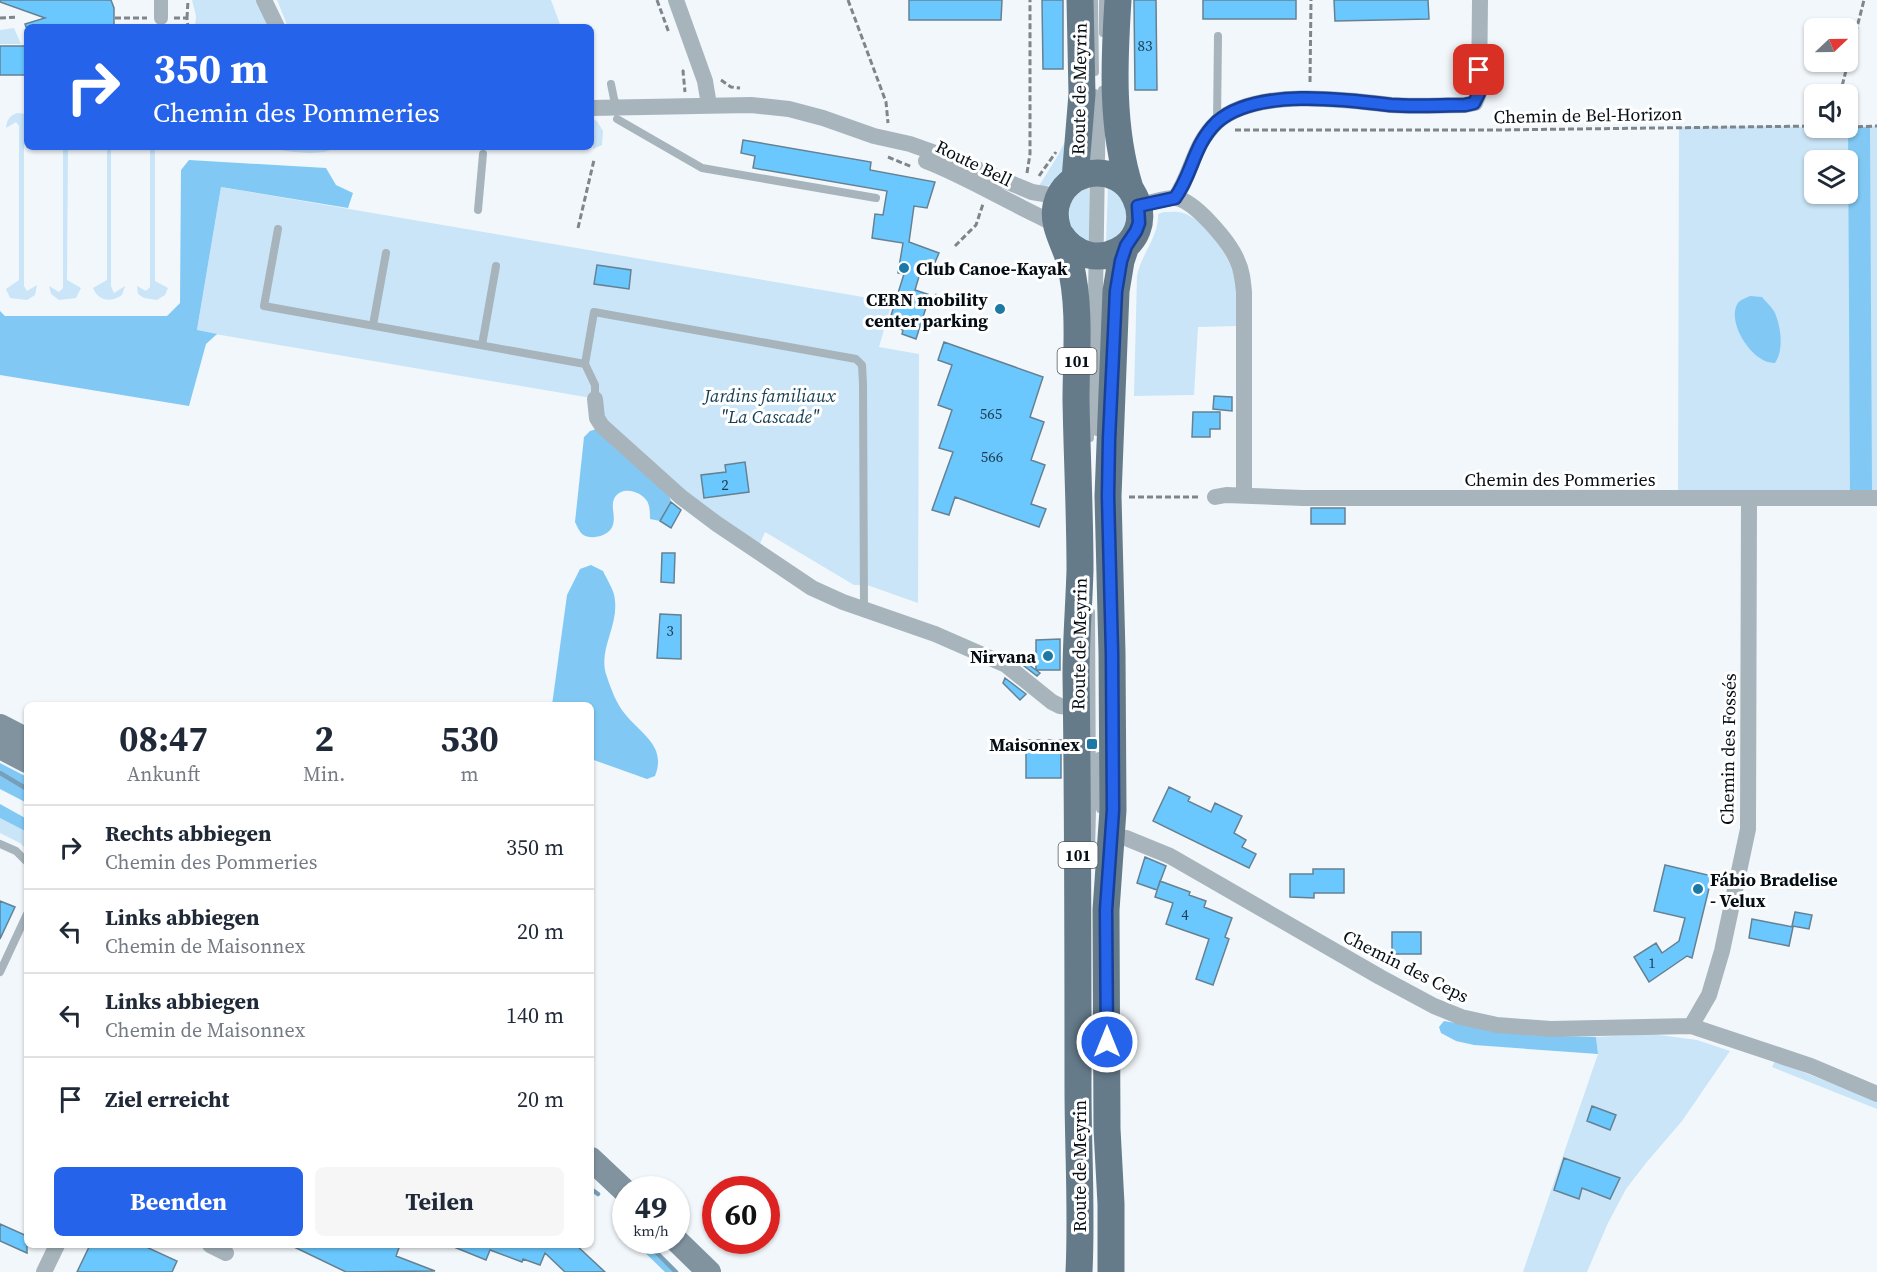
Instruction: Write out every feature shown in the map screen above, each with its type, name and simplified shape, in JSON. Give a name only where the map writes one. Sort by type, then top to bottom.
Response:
[{"type":"main road","name":"Route de Meyrin","points":[[1079,1272],[1076,672],[1080,559],[1077,323],[1071,267],[1058,230],[1056,209],[1083,179],[1080,0]]},
{"type":"main road","name":"Route de Meyrin","points":[[1111,1272],[1111,1204],[1107,1129],[1106,910],[1100,850],[1112,653],[1109,439],[1116,291],[1126,246],[1139,223],[1134,196],[1118,146],[1114,8]]},
{"type":"main road","name":"Route de Meyrin","points":[[1083,179],[1117,177],[1134,196]]},
{"type":"main road","points":[[1058,230],[1070,247],[1080,253],[1096,257],[1118,251],[1126,246]]},
{"type":"main road","points":[[0,726],[24,738]]},
{"type":"main road","points":[[0,747],[24,759]]},
{"type":"main road","points":[[594,1162],[612,1179]]},
{"type":"main road","points":[[690,1254],[709,1272]]},
{"type":"street","points":[[161,0],[161,22]]},
{"type":"street","points":[[264,0],[276,24]]},
{"type":"street","points":[[676,0],[705,81],[709,105]]},
{"type":"street","points":[[1175,198],[1182,188],[1197,148],[1205,135],[1219,121],[1251,104],[1271,100],[1374,101],[1392,105],[1474,103],[1479,93],[1480,0]]},
{"type":"street","name":"Route Bell","points":[[594,109],[618,114],[669,106],[751,105],[789,109],[878,130],[1032,192],[1050,195],[1083,179]]},
{"type":"street","name":"Route Bell","points":[[878,130],[905,153],[976,182],[1012,203],[1045,218],[1058,230]]},
{"type":"street","points":[[1134,196],[1175,198],[1194,208],[1224,239],[1237,259],[1243,279],[1244,495]]},
{"type":"street","points":[[595,399],[597,418],[602,426],[681,497],[812,588],[843,602],[934,634],[1006,665],[1052,702],[1060,706],[1077,708]]},
{"type":"street","name":"Chemin des Pommeries","points":[[1215,497],[1244,495],[1303,498],[1877,498]]},
{"type":"street","name":"Chemin des Fossés","points":[[1690,1026],[1709,995],[1722,951],[1748,829],[1749,498]]},
{"type":"street","name":"Chemin des Ceps","points":[[1100,850],[1126,838],[1170,856],[1369,972],[1434,1006],[1461,1017],[1497,1025],[1551,1029],[1690,1026],[1810,1066],[1877,1094]]},
{"type":"street","points":[[44,1272],[56,1248]]},
{"type":"street","points":[[216,1248],[226,1253]]},
{"type":"lane","points":[[1094,0],[1083,179],[1096,257],[1098,441]]},
{"type":"lane","points":[[1083,179],[1103,0]]},
{"type":"lane","points":[[1218,36],[1219,121]]},
{"type":"lane","points":[[611,84],[618,114],[696,166],[876,198]]},
{"type":"lane","points":[[478,210],[483,154]]},
{"type":"lane","points":[[278,229],[264,306],[585,364]]},
{"type":"lane","points":[[373,326],[386,253]]},
{"type":"lane","points":[[1090,452],[1096,257]]},
{"type":"lane","points":[[482,345],[496,266]]},
{"type":"lane","points":[[595,399],[595,385],[585,364],[594,312],[856,359],[862,365],[863,384],[864,608]]},
{"type":"lane","points":[[1091,598],[1092,810],[1100,850]]},
{"type":"lane","points":[[1098,606],[1100,850]]},
{"type":"lane","points":[[0,844],[16,851],[24,859]]},
{"type":"lane","points":[[1097,901],[1097,1092]]},
{"type":"lane","points":[[0,972],[24,920]]},
{"type":"lane","points":[[1097,1104],[1097,1128]]},
{"type":"path","points":[[188,0],[188,24]]},
{"type":"path","points":[[848,0],[886,102],[888,125],[878,130]]},
{"type":"path","points":[[1027,178],[1030,154],[1030,0]]},
{"type":"path","points":[[1310,100],[1311,0]]},
{"type":"path","points":[[1843,84],[1864,0]]},
{"type":"path","points":[[0,18],[18,17]]},
{"type":"path","points":[[115,18],[161,22],[188,18]]},
{"type":"path","points":[[669,106],[685,93],[682,71],[691,67]]},
{"type":"path","points":[[718,74],[721,80],[731,87],[748,88]]},
{"type":"path","name":"Chemin de Bel-Horizon","points":[[1219,121],[1235,130],[1804,126]]},
{"type":"path","points":[[1858,127],[1877,126]]},
{"type":"path","points":[[879,154],[920,170]]},
{"type":"path","points":[[578,228],[594,160]]},
{"type":"path","points":[[955,246],[976,225],[984,200]]},
{"type":"path","points":[[935,295],[951,300]]},
{"type":"path","points":[[1126,496],[1215,497]]},
{"type":"green space","points":[[192,0],[257,0],[267,24],[195,24],[196,16]]},
{"type":"green space","points":[[277,0],[551,0],[560,24],[287,24]]},
{"type":"green space","points":[[14,28],[21,44],[0,44],[0,30]]},
{"type":"green space","points":[[24,114],[24,286],[27,291],[37,285],[35,295],[27,300],[10,298],[6,289],[19,280],[19,126],[16,122],[6,128],[12,115]]},
{"type":"green space","points":[[594,120],[603,131],[602,145],[594,149]]},
{"type":"green space","points":[[1786,126],[1804,127],[1804,138],[1858,138],[1858,127],[1877,126],[1877,492],[1678,492],[1679,127]]},
{"type":"green space","points":[[1069,134],[1070,156],[1065,169],[1050,185],[1039,186],[1057,157]]},
{"type":"green space","points":[[63,150],[68,150],[67,280],[81,288],[76,298],[59,300],[51,294],[49,286],[59,292],[63,288]]},
{"type":"green space","points":[[107,150],[111,150],[111,286],[114,293],[125,286],[122,295],[109,300],[98,296],[93,288],[107,280]]},
{"type":"green space","points":[[150,150],[155,150],[155,281],[168,288],[165,295],[157,300],[144,298],[138,294],[137,286],[146,291],[150,287]]},
{"type":"green space","points":[[282,150],[330,150],[312,153]]},
{"type":"green space","points":[[1089,186],[1089,244],[1070,227],[1069,212],[1071,202]]},
{"type":"green space","points":[[1108,186],[1122,197],[1128,213],[1122,231],[1106,244]]},
{"type":"green space","name":"Jardins familiaux \"La Cascade\"","points":[[221,187],[892,302],[879,347],[919,354],[918,603],[867,585],[854,585],[765,532],[759,546],[700,506],[602,418],[603,400],[197,331]]},
{"type":"green space","points":[[1181,212],[1192,217],[1209,231],[1223,251],[1235,280],[1236,326],[1198,327],[1194,395],[1134,396],[1137,276],[1156,230],[1158,214]]},
{"type":"green space","points":[[0,818],[24,830],[24,847],[20,843],[0,833]]},
{"type":"green space","points":[[1652,1034],[1697,1040],[1730,1051],[1682,1121],[1626,1189],[1608,1223],[1587,1272],[1523,1272],[1598,1054],[1596,1037]]},
{"type":"green space","points":[[1775,1061],[1877,1101],[1877,1109],[1772,1067]]},
{"type":"shaded area","points":[[1870,127],[1872,492],[1850,492],[1848,204],[1858,204],[1858,150],[1848,150],[1848,138],[1858,138],[1858,128]]},
{"type":"shaded area","points":[[189,160],[326,168],[336,185],[353,193],[348,208],[221,187],[197,330],[217,334],[206,344],[189,406],[0,375],[0,311],[5,316],[167,316],[180,303],[181,170]]},
{"type":"shaded area","points":[[1750,296],[1762,297],[1775,313],[1781,338],[1780,352],[1775,363],[1767,362],[1751,351],[1739,333],[1736,324],[1736,307],[1740,301]]},
{"type":"shaded area","points":[[597,429],[669,496],[671,501],[660,521],[650,519],[649,505],[644,498],[636,492],[627,491],[618,494],[613,501],[614,521],[608,532],[593,537],[582,534],[575,522],[584,437],[590,431]]},
{"type":"shaded area","points":[[591,565],[603,571],[615,597],[614,621],[604,658],[605,667],[614,697],[631,721],[645,734],[658,756],[655,776],[647,779],[594,760],[594,702],[552,702],[567,595],[580,569]]},
{"type":"shaded area","points":[[0,763],[24,775],[24,801],[0,789]]},
{"type":"shaded area","points":[[0,804],[24,817],[24,830],[0,818]]},
{"type":"shaded area","points":[[1444,1021],[1526,1035],[1596,1037],[1598,1054],[1474,1045],[1456,1041],[1441,1033],[1439,1027]]},
{"type":"shaded area","points":[[646,1254],[659,1254],[678,1272],[665,1272]]},
{"type":"building","points":[[0,0],[111,0],[114,8],[114,24],[25,24],[45,18],[0,2]]},
{"type":"building","points":[[909,0],[1002,0],[1001,20],[909,20]]},
{"type":"building","points":[[1042,0],[1063,0],[1063,69],[1043,69]]},
{"type":"building","points":[[1134,0],[1156,0],[1157,90],[1135,90]]},
{"type":"building","points":[[1203,0],[1296,0],[1296,19],[1203,19]]},
{"type":"building","points":[[1334,0],[1428,0],[1429,19],[1335,21]]},
{"type":"building","points":[[0,46],[24,46],[24,75],[0,75]]},
{"type":"building","points":[[743,140],[871,162],[870,170],[935,182],[927,208],[914,206],[909,242],[939,253],[933,267],[923,263],[915,290],[930,295],[916,339],[902,334],[903,330],[888,325],[904,274],[898,273],[903,243],[872,238],[875,214],[883,215],[887,191],[753,168],[755,156],[741,153]]},
{"type":"building","points":[[597,265],[631,270],[629,289],[594,284]]},
{"type":"building","points":[[944,342],[1043,377],[1030,417],[1044,422],[1031,460],[1045,465],[1031,504],[1046,509],[1039,527],[955,497],[949,515],[932,510],[953,452],[939,448],[952,410],[938,405],[952,365],[938,360]]},
{"type":"building","points":[[1214,396],[1232,397],[1232,411],[1213,409]]},
{"type":"building","points":[[1193,412],[1220,412],[1220,429],[1210,429],[1210,437],[1192,437]]},
{"type":"building","points":[[745,462],[749,492],[704,498],[701,475],[726,472],[725,465]]},
{"type":"building","points":[[671,502],[681,510],[671,528],[660,521]]},
{"type":"building","points":[[1311,508],[1345,508],[1345,524],[1311,524]]},
{"type":"building","points":[[662,553],[675,553],[674,583],[661,582]]},
{"type":"building","points":[[660,614],[681,615],[681,659],[657,658]]},
{"type":"building","points":[[1060,639],[1060,670],[1036,670],[1036,640]]},
{"type":"building","points":[[1017,656],[1040,673],[1037,676],[1015,659]]},
{"type":"building","points":[[1005,678],[1026,694],[1020,700],[1003,683]]},
{"type":"building","points":[[1026,740],[1061,740],[1061,778],[1026,778]]},
{"type":"building","points":[[1169,787],[1190,797],[1188,801],[1211,812],[1215,803],[1242,816],[1234,833],[1246,840],[1242,847],[1256,854],[1249,868],[1153,821]]},
{"type":"building","points":[[1145,857],[1166,866],[1157,890],[1137,883]]},
{"type":"building","points":[[1665,865],[1712,876],[1692,958],[1687,956],[1649,982],[1634,957],[1656,943],[1662,953],[1679,941],[1685,918],[1654,911]]},
{"type":"building","points":[[1313,869],[1344,869],[1344,893],[1314,893],[1314,898],[1290,897],[1290,874],[1313,874]]},
{"type":"building","points":[[1160,881],[1190,892],[1189,895],[1206,901],[1204,907],[1232,918],[1225,937],[1229,939],[1213,985],[1196,979],[1209,939],[1166,924],[1173,903],[1155,897]]},
{"type":"building","points":[[0,901],[15,907],[0,939]]},
{"type":"building","points":[[1795,912],[1812,915],[1809,929],[1792,926]]},
{"type":"building","points":[[1752,919],[1793,927],[1789,946],[1749,938]]},
{"type":"building","points":[[1392,932],[1421,932],[1421,954],[1392,954]]},
{"type":"building","points":[[1592,1106],[1616,1115],[1610,1130],[1587,1121]]},
{"type":"building","points":[[1564,1158],[1620,1178],[1610,1199],[1582,1188],[1579,1199],[1554,1190]]},
{"type":"building","points":[[0,1224],[24,1235],[24,1248],[27,1248],[27,1253],[0,1241]]},
{"type":"building","points":[[89,1248],[149,1248],[177,1261],[172,1272],[77,1272]]},
{"type":"building","points":[[296,1248],[399,1248],[396,1256],[435,1271],[346,1272]]},
{"type":"building","points":[[456,1248],[579,1248],[605,1272],[565,1272],[545,1253],[540,1265],[523,1259],[522,1262],[490,1250],[486,1260]]},
{"type":"waterway","points":[[0,773],[24,787]]},
{"type":"waterway","points":[[594,1191],[598,1194]]},
{"type":"waterway","points":[[658,1254],[676,1272]]},
{"type":"place","name":"Club Canoe-Kayak","points":[[904,268]]},
{"type":"place","name":"CERN mobility center parking","points":[[1000,309]]},
{"type":"place","name":"Nirvana","points":[[1048,656]]},
{"type":"place","name":"Maisonnex","points":[[1092,744]]},
{"type":"place","name":"Fábio Bradelise - Velux","points":[[1698,889]]},
{"type":"route","points":[[1107,1042],[1106,910],[1113,810],[1109,439],[1116,291],[1126,246],[1139,223],[1138,206],[1175,198],[1182,188],[1192,159],[1205,135],[1222,119],[1251,104],[1271,100],[1310,100],[1374,101],[1392,105],[1465,105],[1474,103],[1479,93],[1479,70]]}]
